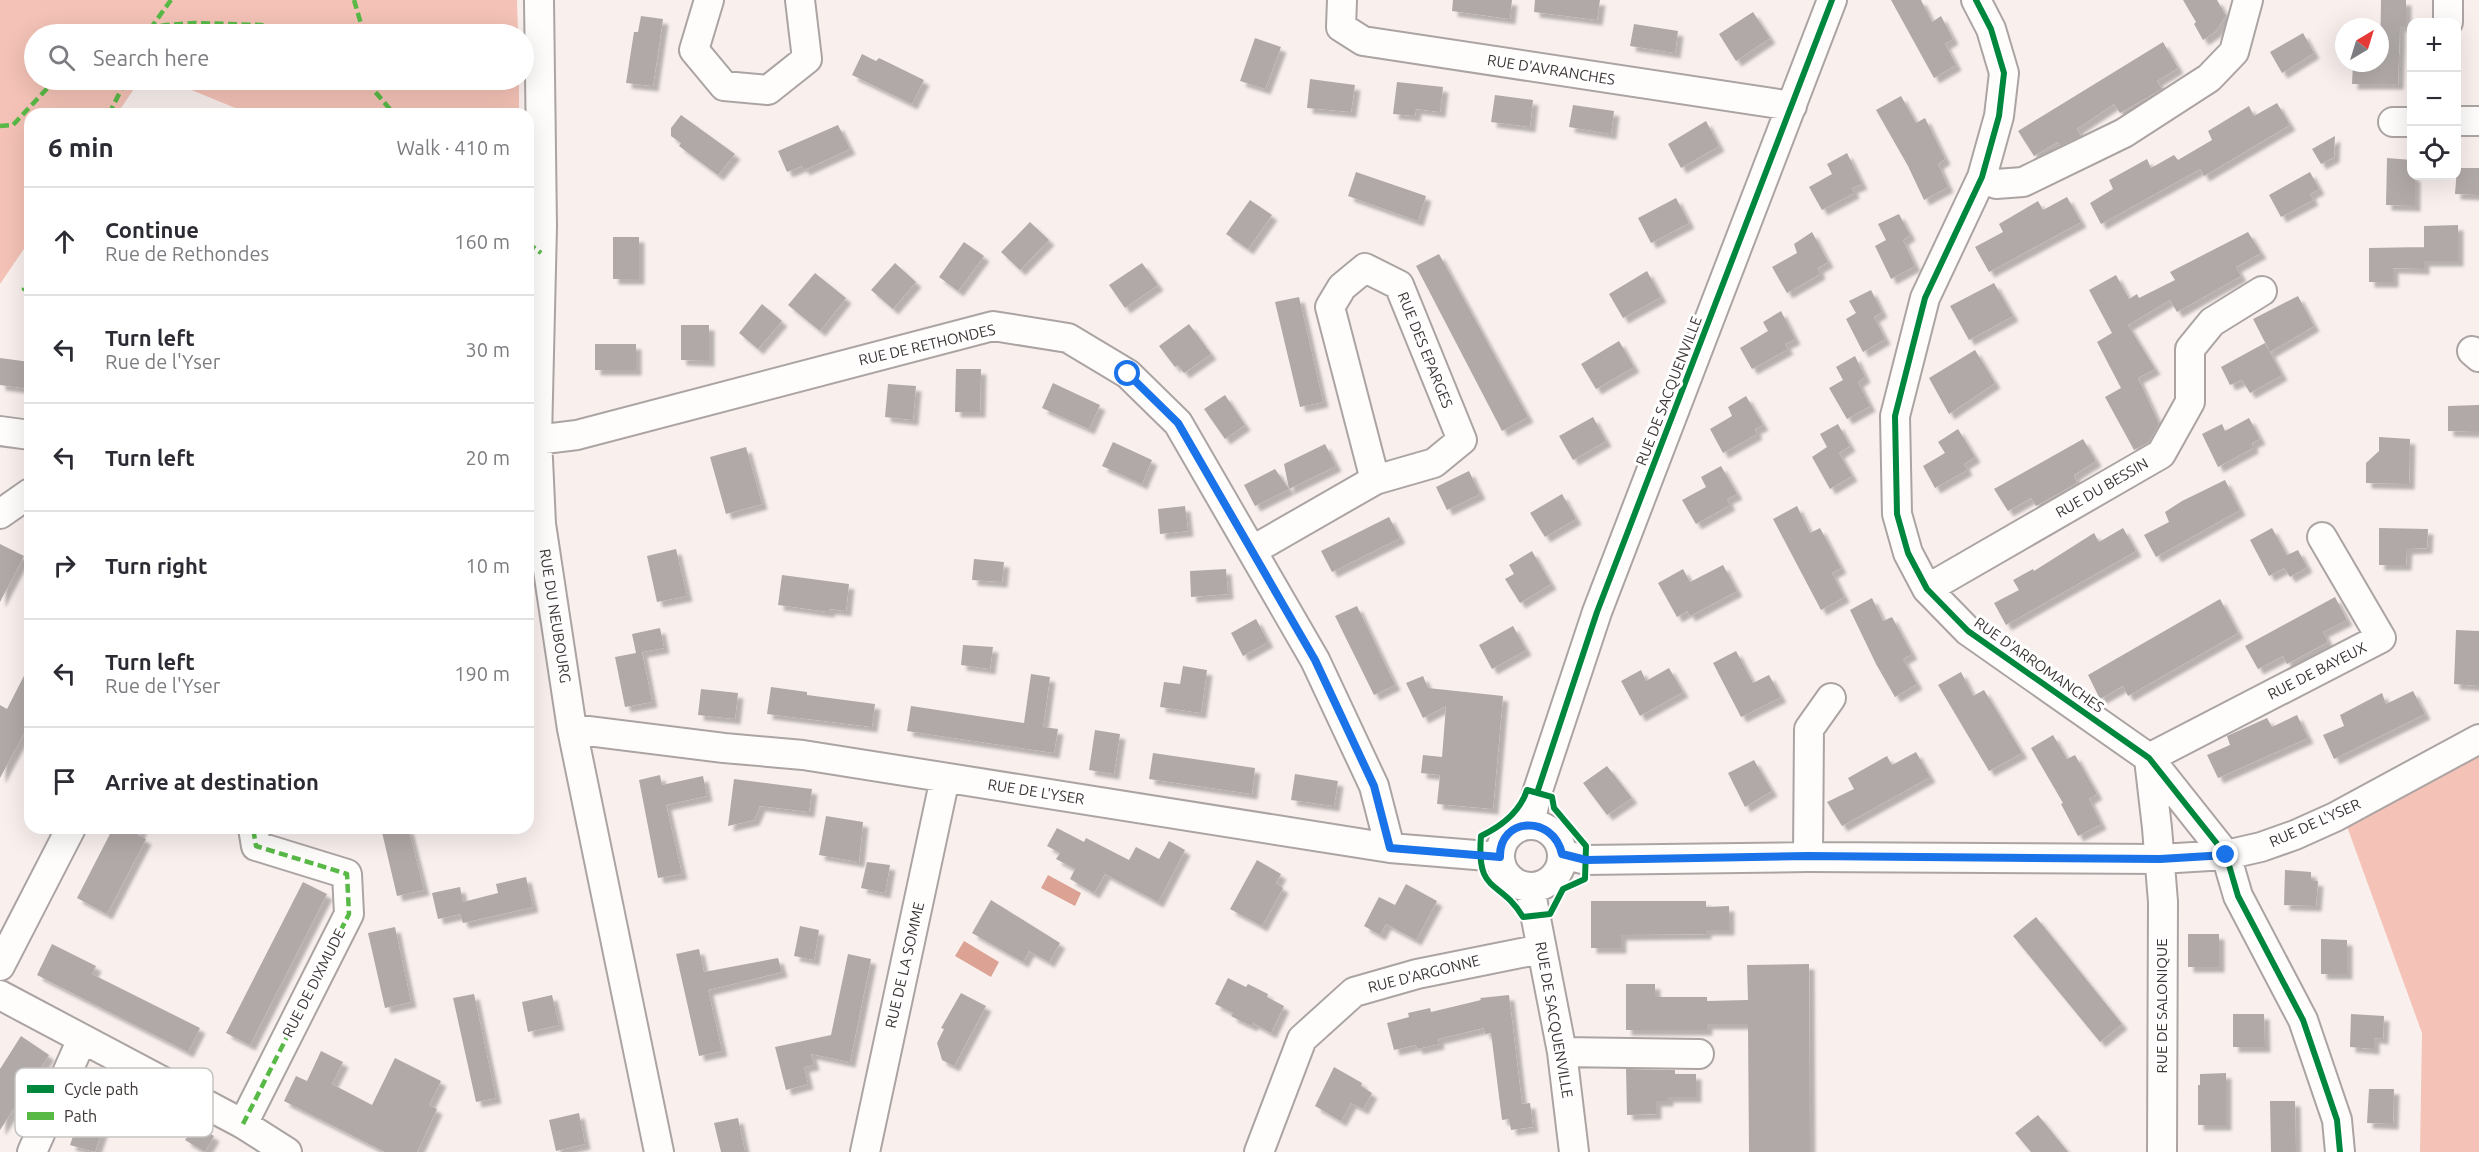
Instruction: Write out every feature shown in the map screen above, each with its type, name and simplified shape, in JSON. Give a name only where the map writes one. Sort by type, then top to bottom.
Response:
[{"type":"street","name":"RUE DU NEUBOURG","points":[[534,397],[542,226],[539,0]]},
{"type":"street","points":[[709,0],[694,50],[724,86],[768,90],[807,59],[800,0]]},
{"type":"street","name":"RUE D'AVRANCHES","points":[[1342,0],[1341,27],[1363,41],[1792,106]]},
{"type":"street","name":"RUE DE SACQUENVILLE","points":[[1533,825],[1532,815],[1537,793],[1597,612],[1832,0]]},
{"type":"street","name":"RUE D'ARROMANCHES","points":[[1976,0],[1991,29],[2004,73],[1999,116],[1982,177],[1925,298],[1895,416],[1896,514],[1908,553],[1927,589],[1968,631],[2149,758],[2226,855]]},
{"type":"street","points":[[1982,177],[1996,184],[2023,182],[2124,133],[2209,78],[2234,52],[2248,0]]},
{"type":"street","points":[[2448,0],[2448,18]]},
{"type":"street","points":[[2461,121],[2479,121]]},
{"type":"street","name":"RUE DES EPARGES","points":[[1253,550],[1375,480],[1434,464],[1462,440],[1399,285],[1365,268],[1342,286],[1330,307],[1375,480]]},
{"type":"street","name":"RUE DU BESSIN","points":[[1927,589],[2161,454],[2190,402],[2190,349],[2212,322],[2262,291]]},
{"type":"street","name":"RUE DE RETHONDES","points":[[534,440],[577,435],[993,326],[1068,338],[1128,374],[1178,423],[1315,660],[1374,786],[1390,848]]},
{"type":"street","points":[[0,430],[24,434]]},
{"type":"street","name":"RUE DU NEUBOURG","points":[[534,495],[535,522],[572,729],[659,1152]]},
{"type":"street","points":[[0,514],[24,497]]},
{"type":"street","name":"RUE DE BAYEUX","points":[[2149,758],[2382,638],[2322,537]]},
{"type":"street","points":[[1808,856],[1809,729],[1831,698]]},
{"type":"street","name":"RUE DE L'YSER","points":[[572,729],[724,748],[803,755],[1390,848],[1500,857]]},
{"type":"street","name":"RUE DE L'YSER","points":[[1562,854],[1586,860],[1808,856],[2160,859],[2226,855],[2261,847],[2325,821],[2479,739]]},
{"type":"street","name":"RUE DE SALONIQUE","points":[[2149,758],[2163,902],[2162,1152]]},
{"type":"street","name":"RUE DE LA SOMME","points":[[865,1152],[945,778]]},
{"type":"street","points":[[1533,825],[1545,828],[1554,835],[1560,843],[1562,854],[1558,874],[1541,887],[1530,888],[1511,881],[1504,873],[1500,857],[1502,844],[1507,835],[1515,829],[1533,825]]},
{"type":"street","points":[[0,966],[68,834]]},
{"type":"street","name":"RUE DE DIXMUDE","points":[[243,1124],[349,914],[346,874],[256,846],[254,834]]},
{"type":"street","points":[[2226,855],[2238,896],[2303,1020],[2337,1120],[2340,1152]]},
{"type":"street","name":"RUE DE SACQUENVILLE","points":[[1530,888],[1562,1052],[1574,1152]]},
{"type":"street","name":"RUE D'ARGONNE","points":[[1259,1152],[1302,1039],[1354,992],[1417,974],[1541,949]]},
{"type":"street","points":[[0,995],[137,1068]]},
{"type":"street","points":[[70,1068],[82,1039]]},
{"type":"street","points":[[1562,1052],[1699,1054]]},
{"type":"street","points":[[213,1108],[287,1152]]},
{"type":"street","points":[[32,1152],[40,1137]]},
{"type":"shaded area","points":[[0,0],[517,0],[518,24],[24,24],[24,90],[133,90],[121,108],[24,108],[24,249],[0,284]]},
{"type":"shaded area","points":[[191,90],[519,90],[519,108],[235,108]]},
{"type":"shaded area","points":[[2479,745],[2479,1152],[2420,1152],[2422,1033],[2345,821]]},
{"type":"shaded area","points":[[1048,875],[1081,893],[1075,906],[1041,888]]},
{"type":"shaded area","points":[[964,941],[999,962],[991,977],[955,956]]},
{"type":"building","points":[[1453,0],[1512,0],[1510,19],[1452,11]]},
{"type":"building","points":[[1535,0],[1600,0],[1597,20],[1534,12]]},
{"type":"building","points":[[1891,0],[1921,0],[1932,22],[1941,16],[1953,39],[1945,44],[1956,65],[1934,78]]},
{"type":"building","points":[[2183,0],[2217,0],[2226,16],[2215,32],[2203,40]]},
{"type":"building","points":[[2381,0],[2406,0],[2406,26],[2400,26],[2398,84],[2352,84],[2353,72],[2389,72],[2389,18],[2381,18]]},
{"type":"building","points":[[1753,12],[1770,38],[1736,61],[1719,34]]},
{"type":"building","points":[[641,16],[663,19],[653,86],[626,83],[634,32],[638,32]]},
{"type":"building","points":[[1634,24],[1678,31],[1675,53],[1630,46]]},
{"type":"building","points":[[2303,33],[2314,53],[2282,73],[2270,52]]},
{"type":"building","points":[[1255,38],[1281,47],[1265,89],[1240,81]]},
{"type":"building","points":[[2163,42],[2178,68],[2157,81],[2162,89],[2120,113],[2114,104],[2077,129],[2081,136],[2060,146],[2058,142],[2034,156],[2018,131]]},
{"type":"building","points":[[862,54],[876,61],[879,58],[924,80],[912,104],[852,75]]},
{"type":"building","points":[[1310,79],[1355,85],[1351,112],[1307,108]]},
{"type":"building","points":[[1397,82],[1443,87],[1440,112],[1416,109],[1415,116],[1393,114]]},
{"type":"building","points":[[1495,95],[1533,100],[1530,127],[1491,122]]},
{"type":"building","points":[[1901,96],[1916,123],[1925,118],[1945,159],[1938,164],[1948,187],[1924,200],[1908,166],[1876,110]]},
{"type":"building","points":[[2277,103],[2290,125],[2204,176],[2200,169],[2101,224],[2090,203],[2113,189],[2109,180],[2147,159],[2151,168],[2174,155],[2178,160],[2212,140],[2208,131],[2249,106],[2254,116]]},
{"type":"building","points":[[1573,105],[1614,111],[1611,134],[1569,127]]},
{"type":"building","points":[[681,115],[735,154],[718,175],[679,146],[681,143],[671,136],[671,128]]},
{"type":"building","points":[[1706,121],[1719,146],[1681,168],[1668,144]]},
{"type":"building","points":[[838,125],[850,149],[804,170],[802,166],[787,172],[778,151]]},
{"type":"building","points":[[2335,136],[2334,157],[2321,164],[2312,149]]},
{"type":"building","points":[[1847,153],[1862,184],[1852,188],[1854,193],[1822,210],[1809,187],[1832,174],[1827,164]]},
{"type":"building","points":[[2387,158],[2407,160],[2407,180],[2415,180],[2415,206],[2386,205]]},
{"type":"building","points":[[2461,168],[2479,168],[2479,195],[2455,194],[2456,180],[2461,180]]},
{"type":"building","points":[[1356,172],[1426,196],[1418,221],[1348,196]]},
{"type":"building","points":[[2310,172],[2319,189],[2310,194],[2313,200],[2281,217],[2269,195]]},
{"type":"building","points":[[2067,197],[2081,222],[1989,272],[1975,247],[2003,232],[1999,224],[2038,201],[2043,210]]},
{"type":"building","points":[[1676,198],[1689,223],[1651,243],[1638,218]]},
{"type":"building","points":[[1250,200],[1272,215],[1248,249],[1226,234]]},
{"type":"building","points":[[1899,214],[1910,235],[1903,240],[1915,266],[1891,279],[1875,246],[1886,240],[1878,224]]},
{"type":"building","points":[[1030,222],[1049,240],[1020,270],[1001,252]]},
{"type":"building","points":[[2458,225],[2458,261],[2424,261],[2424,226]]},
{"type":"building","points":[[1812,232],[1828,262],[1818,268],[1820,274],[1787,293],[1772,267],[1797,253],[1794,244]]},
{"type":"building","points":[[2248,232],[2261,253],[2236,267],[2241,276],[2177,312],[2170,300],[2128,325],[2155,369],[2138,378],[2159,424],[2149,442],[2134,450],[2105,397],[2121,388],[2097,342],[2112,333],[2089,290],[2116,275],[2129,299],[2137,294],[2139,298],[2175,280],[2170,272]]},
{"type":"building","points":[[613,237],[639,237],[639,279],[613,279]]},
{"type":"building","points":[[964,242],[984,256],[958,291],[939,277]]},
{"type":"building","points":[[2424,247],[2424,269],[2393,268],[2393,282],[2369,282],[2369,248]]},
{"type":"building","points":[[1439,254],[1528,417],[1502,431],[1416,266]]},
{"type":"building","points":[[895,263],[916,282],[893,309],[871,290]]},
{"type":"building","points":[[1142,263],[1158,285],[1125,308],[1109,285]]},
{"type":"building","points":[[1647,271],[1661,297],[1623,318],[1609,294]]},
{"type":"building","points":[[815,273],[846,298],[820,331],[788,305]]},
{"type":"building","points":[[1994,283],[2013,316],[1969,340],[1950,306]]},
{"type":"building","points":[[1871,290],[1882,312],[1874,317],[1885,339],[1863,352],[1846,319],[1856,313],[1849,301]]},
{"type":"building","points":[[2298,296],[2314,326],[2270,352],[2253,319]]},
{"type":"building","points":[[1299,297],[1323,402],[1300,407],[1275,302]]},
{"type":"building","points":[[762,304],[782,321],[758,349],[739,333]]},
{"type":"building","points":[[1781,311],[1795,339],[1785,344],[1788,349],[1752,369],[1740,348],[1768,331],[1763,322]]},
{"type":"building","points":[[1189,324],[1211,354],[1184,373],[1178,365],[1175,367],[1159,346]]},
{"type":"building","points":[[681,325],[709,325],[709,361],[681,360]]},
{"type":"building","points":[[1619,341],[1634,367],[1596,389],[1581,364]]},
{"type":"building","points":[[2265,343],[2282,375],[2250,393],[2242,380],[2230,385],[2221,367]]},
{"type":"building","points":[[595,344],[636,344],[636,370],[595,370]]},
{"type":"building","points":[[1975,350],[1995,383],[1949,414],[1929,378]]},
{"type":"building","points":[[1855,356],[1865,377],[1858,382],[1870,406],[1847,419],[1829,388],[1843,380],[1836,367]]},
{"type":"building","points":[[0,358],[24,361],[24,388],[0,385]]},
{"type":"building","points":[[956,369],[981,369],[980,412],[955,412]]},
{"type":"building","points":[[1053,383],[1100,405],[1089,429],[1042,408]]},
{"type":"building","points":[[888,384],[916,386],[913,420],[885,417]]},
{"type":"building","points":[[1225,395],[1245,425],[1225,439],[1204,409]]},
{"type":"building","points":[[1746,396],[1763,425],[1755,429],[1757,434],[1723,453],[1710,429],[1732,416],[1728,407]]},
{"type":"building","points":[[2479,405],[2479,432],[2448,431],[2448,406]]},
{"type":"building","points":[[1593,417],[1606,441],[1573,460],[1559,436]]},
{"type":"building","points":[[2249,418],[2260,439],[2252,443],[2253,448],[2218,467],[2202,434],[2222,424],[2225,431]]},
{"type":"building","points":[[1838,424],[1850,446],[1839,453],[1852,476],[1830,489],[1812,457],[1827,447],[1820,434]]},
{"type":"building","points":[[1958,429],[1975,457],[1964,464],[1967,470],[1935,488],[1923,466],[1945,453],[1938,442]]},
{"type":"building","points":[[2379,437],[2410,439],[2409,484],[2366,483],[2366,463],[2379,451]]},
{"type":"building","points":[[2083,439],[2096,461],[2074,475],[2077,483],[2036,506],[2031,498],[2008,511],[1994,489]]},
{"type":"building","points":[[1113,442],[1152,460],[1142,484],[1102,466]]},
{"type":"building","points":[[1325,444],[1336,466],[1289,489],[1284,464]]},
{"type":"building","points":[[746,447],[762,504],[726,514],[710,457]]},
{"type":"building","points":[[1721,466],[1737,494],[1727,499],[1730,505],[1696,524],[1682,500],[1706,487],[1701,477]]},
{"type":"building","points":[[1275,469],[1289,489],[1255,506],[1244,485]]},
{"type":"building","points":[[1469,471],[1480,494],[1447,510],[1436,487]]},
{"type":"building","points":[[2225,480],[2240,510],[2156,557],[2144,535],[2169,522],[2165,512]]},
{"type":"building","points":[[1562,494],[1576,519],[1545,537],[1530,513]]},
{"type":"building","points":[[1185,506],[1188,531],[1160,534],[1158,509]]},
{"type":"building","points":[[1797,506],[1810,533],[1820,528],[1841,568],[1832,573],[1844,597],[1821,610],[1773,519]]},
{"type":"building","points":[[1389,517],[1400,538],[1332,572],[1321,551]]},
{"type":"building","points":[[2123,528],[2136,551],[2006,625],[1994,603],[2019,590],[2013,580],[2033,569],[2034,571],[2094,533],[2099,542]]},
{"type":"building","points":[[2272,528],[2287,555],[2298,550],[2307,567],[2290,577],[2284,568],[2269,576],[2250,540]]},
{"type":"building","points":[[2379,528],[2428,529],[2427,548],[2407,549],[2406,565],[2379,565]]},
{"type":"building","points":[[0,544],[24,556],[0,602]]},
{"type":"building","points":[[676,549],[687,596],[657,602],[647,556]]},
{"type":"building","points":[[1532,551],[1551,584],[1520,603],[1505,579],[1514,574],[1509,565]]},
{"type":"building","points":[[974,559],[1004,562],[1002,582],[972,580]]},
{"type":"building","points":[[1723,565],[1737,591],[1690,616],[1687,611],[1677,617],[1658,583],[1683,569],[1690,582]]},
{"type":"building","points":[[1226,569],[1228,594],[1191,597],[1190,571]]},
{"type":"building","points":[[782,575],[849,584],[846,611],[830,609],[829,612],[778,605]]},
{"type":"building","points":[[2335,597],[2347,620],[2323,632],[2328,642],[2287,664],[2283,656],[2258,669],[2245,646]]},
{"type":"building","points":[[1872,598],[1883,621],[1892,617],[1912,654],[1903,659],[1917,684],[1895,697],[1850,610]]},
{"type":"building","points":[[2220,599],[2238,633],[2128,696],[2123,686],[2100,699],[2088,675]]},
{"type":"building","points":[[1357,606],[1395,685],[1374,695],[1335,616]]},
{"type":"building","points":[[1256,619],[1268,642],[1243,656],[1231,633]]},
{"type":"building","points":[[1513,626],[1526,650],[1492,669],[1479,645]]},
{"type":"building","points":[[660,628],[664,648],[642,652],[652,702],[625,707],[615,657],[636,653],[632,634]]},
{"type":"building","points":[[2456,630],[2479,631],[2479,686],[2454,684]]},
{"type":"building","points":[[963,645],[993,647],[990,669],[961,665]]},
{"type":"building","points":[[1736,651],[1753,683],[1769,675],[1781,697],[1741,717],[1713,663]]},
{"type":"building","points":[[1183,666],[1207,670],[1201,713],[1160,707],[1164,682],[1180,684]]},
{"type":"building","points":[[1669,668],[1683,692],[1640,716],[1621,681],[1641,670],[1646,681]]},
{"type":"building","points":[[1961,672],[1973,696],[1984,690],[2022,753],[1989,771],[1938,685]]},
{"type":"building","points":[[1031,674],[1050,677],[1043,727],[1058,729],[1054,753],[907,731],[911,706],[1024,723]]},
{"type":"building","points":[[24,676],[24,733],[0,778],[0,705],[7,709]]},
{"type":"building","points":[[1423,676],[1428,688],[1503,696],[1493,809],[1437,804],[1440,775],[1421,773],[1423,755],[1442,757],[1446,706],[1423,718],[1406,683]]},
{"type":"building","points":[[771,687],[807,692],[807,695],[875,704],[872,727],[767,714]]},
{"type":"building","points":[[701,689],[738,693],[735,719],[698,715]]},
{"type":"building","points":[[2413,691],[2425,714],[2334,759],[2323,735],[2344,726],[2340,715],[2382,693],[2386,704]]},
{"type":"building","points":[[2297,715],[2308,738],[2218,778],[2207,755],[2230,745],[2227,736],[2267,718],[2272,727]]},
{"type":"building","points":[[1095,730],[1120,734],[1114,774],[1089,770]]},
{"type":"building","points":[[2053,735],[2067,759],[2075,755],[2097,794],[2089,799],[2101,824],[2078,836],[2061,804],[2063,803],[2031,748]]},
{"type":"building","points":[[1916,752],[1930,777],[1842,826],[1827,802],[1854,789],[1848,778],[1887,756],[1892,765]]},
{"type":"building","points":[[1153,753],[1255,768],[1252,794],[1149,779]]},
{"type":"building","points":[[1754,760],[1772,791],[1745,807],[1728,773]]},
{"type":"building","points":[[1607,766],[1632,798],[1607,815],[1583,783]]},
{"type":"building","points":[[1295,774],[1338,781],[1334,806],[1291,800]]},
{"type":"building","points":[[660,775],[662,785],[703,776],[707,796],[666,805],[682,874],[658,878],[639,780]]},
{"type":"building","points":[[734,779],[812,789],[809,812],[760,806],[754,820],[728,826]]},
{"type":"building","points":[[826,816],[863,822],[859,862],[819,855]]},
{"type":"building","points":[[1057,828],[1084,842],[1086,838],[1129,860],[1136,847],[1159,859],[1169,841],[1185,850],[1158,902],[1105,874],[1094,893],[1070,879],[1075,869],[1056,859],[1060,853],[1047,846]]},
{"type":"building","points":[[110,834],[139,834],[146,839],[107,914],[77,898]]},
{"type":"building","points":[[382,834],[410,834],[424,890],[397,896]]},
{"type":"building","points":[[1257,860],[1281,874],[1276,883],[1283,888],[1262,926],[1230,909]]},
{"type":"building","points":[[867,862],[890,865],[885,893],[861,888]]},
{"type":"building","points":[[2285,870],[2311,872],[2311,880],[2318,881],[2316,906],[2284,905]]},
{"type":"building","points":[[526,877],[533,907],[463,923],[460,914],[438,919],[432,893],[460,887],[463,902],[498,893],[496,884]]},
{"type":"building","points":[[303,882],[327,894],[250,1045],[226,1033]]},
{"type":"building","points":[[1406,884],[1437,901],[1416,940],[1386,924],[1380,935],[1364,926],[1379,897],[1395,905]]},
{"type":"building","points":[[991,900],[1060,943],[1049,962],[1029,951],[1023,962],[972,933]]},
{"type":"building","points":[[1591,901],[1706,901],[1706,907],[1729,906],[1729,930],[1706,930],[1706,934],[1621,935],[1621,948],[1591,948]]},
{"type":"building","points":[[2036,917],[2122,1024],[2100,1042],[2013,936]]},
{"type":"building","points":[[800,926],[819,930],[814,960],[794,956]]},
{"type":"building","points":[[395,927],[411,1002],[385,1008],[368,933]]},
{"type":"building","points":[[2188,934],[2219,934],[2219,967],[2188,967]]},
{"type":"building","points":[[2321,939],[2347,940],[2347,974],[2321,974]]},
{"type":"building","points":[[52,944],[96,966],[92,974],[200,1028],[188,1052],[37,975]]},
{"type":"building","points":[[699,949],[704,972],[778,958],[782,972],[708,990],[722,1051],[699,1056],[676,954]]},
{"type":"building","points":[[848,954],[871,959],[850,1062],[811,1054],[814,1065],[804,1067],[808,1084],[786,1090],[775,1047],[831,1035]]},
{"type":"building","points":[[1809,964],[1810,1152],[1749,1152],[1748,1024],[1707,1024],[1707,1030],[1626,1030],[1626,984],[1655,984],[1655,997],[1707,997],[1707,1001],[1748,1000],[1747,965]]},
{"type":"building","points":[[1228,978],[1246,987],[1248,984],[1268,994],[1267,997],[1284,1006],[1271,1033],[1253,1023],[1252,1026],[1231,1016],[1233,1013],[1215,1004]]},
{"type":"building","points":[[961,993],[986,1006],[954,1066],[942,1060],[937,1043],[944,1029],[941,1028]]},
{"type":"building","points":[[474,994],[496,1098],[476,1102],[453,998]]},
{"type":"building","points":[[552,995],[559,1025],[528,1032],[522,1002]]},
{"type":"building","points":[[1509,995],[1522,1104],[1530,1103],[1533,1127],[1511,1130],[1509,1119],[1502,1120],[1491,1033],[1485,1034],[1484,1028],[1438,1039],[1439,1044],[1417,1049],[1416,1045],[1394,1050],[1387,1023],[1409,1017],[1408,1013],[1430,1008],[1431,1012],[1481,1000],[1480,998]]},
{"type":"building","points":[[2233,1014],[2264,1014],[2265,1047],[2233,1047]]},
{"type":"building","points":[[2351,1014],[2384,1016],[2383,1039],[2374,1038],[2374,1049],[2350,1047]]},
{"type":"building","points":[[21,1036],[49,1055],[41,1068],[15,1068],[15,1107],[0,1130],[0,1069]]},
{"type":"building","points":[[321,1051],[343,1062],[332,1084],[372,1105],[395,1058],[441,1081],[429,1105],[437,1109],[417,1152],[385,1152],[284,1101],[296,1076],[307,1081]]},
{"type":"building","points":[[1334,1067],[1362,1083],[1361,1086],[1372,1093],[1363,1109],[1351,1103],[1341,1121],[1315,1106]]},
{"type":"building","points":[[1626,1069],[1675,1070],[1675,1074],[1696,1074],[1696,1097],[1668,1097],[1668,1101],[1656,1101],[1656,1114],[1627,1115]]},
{"type":"building","points":[[2226,1073],[2226,1125],[2198,1125],[2200,1074]]},
{"type":"building","points":[[2369,1089],[2394,1089],[2393,1124],[2367,1123]]},
{"type":"building","points":[[2270,1101],[2295,1101],[2296,1152],[2271,1152]]},
{"type":"building","points":[[579,1113],[585,1144],[556,1151],[549,1120]]},
{"type":"building","points":[[2038,1115],[2068,1152],[2031,1152],[2015,1133]]},
{"type":"building","points":[[738,1118],[745,1152],[721,1152],[714,1123]]},
{"type":"building","points":[[214,1136],[205,1152],[185,1140],[187,1137]]},
{"type":"building","points":[[73,1137],[100,1137],[95,1152],[70,1145]]},
{"type":"marked path","points":[[154,24],[171,0]]},
{"type":"marked path","points":[[354,0],[361,24]]},
{"type":"marked path","points":[[180,24],[228,24]]},
{"type":"marked path","points":[[29,108],[46,90]]},
{"type":"marked path","points":[[112,108],[121,90]]},
{"type":"marked path","points":[[374,90],[389,108]]},
{"type":"marked path","points":[[0,126],[13,125],[24,113]]},
{"type":"marked path","points":[[534,248],[541,253]]},
{"type":"marked path","points":[[243,1124],[349,914],[347,874],[256,846],[254,834]]},
{"type":"cycle path","points":[[1537,793],[1597,612],[1832,0]]},
{"type":"cycle path","points":[[1976,0],[1991,29],[2004,73],[1999,116],[1982,177],[1925,298],[1895,416],[1897,514],[1908,553],[1927,589],[1968,631],[2149,758],[2226,855],[2238,896],[2303,1020],[2337,1120],[2340,1152]]},
{"type":"cycle path","points":[[1527,790],[1552,797],[1554,808],[1586,846],[1585,879],[1563,889],[1550,914],[1523,917],[1506,896],[1486,878],[1480,855],[1481,836],[1508,818],[1520,805],[1527,790]]},
{"type":"route","points":[[1128,374],[1178,423],[1315,660],[1374,786],[1390,848],[1500,857],[1502,844],[1507,835],[1525,825],[1533,825],[1545,828],[1554,835],[1560,843],[1562,854],[1586,860],[1808,856],[2160,859],[2226,855]]}]
